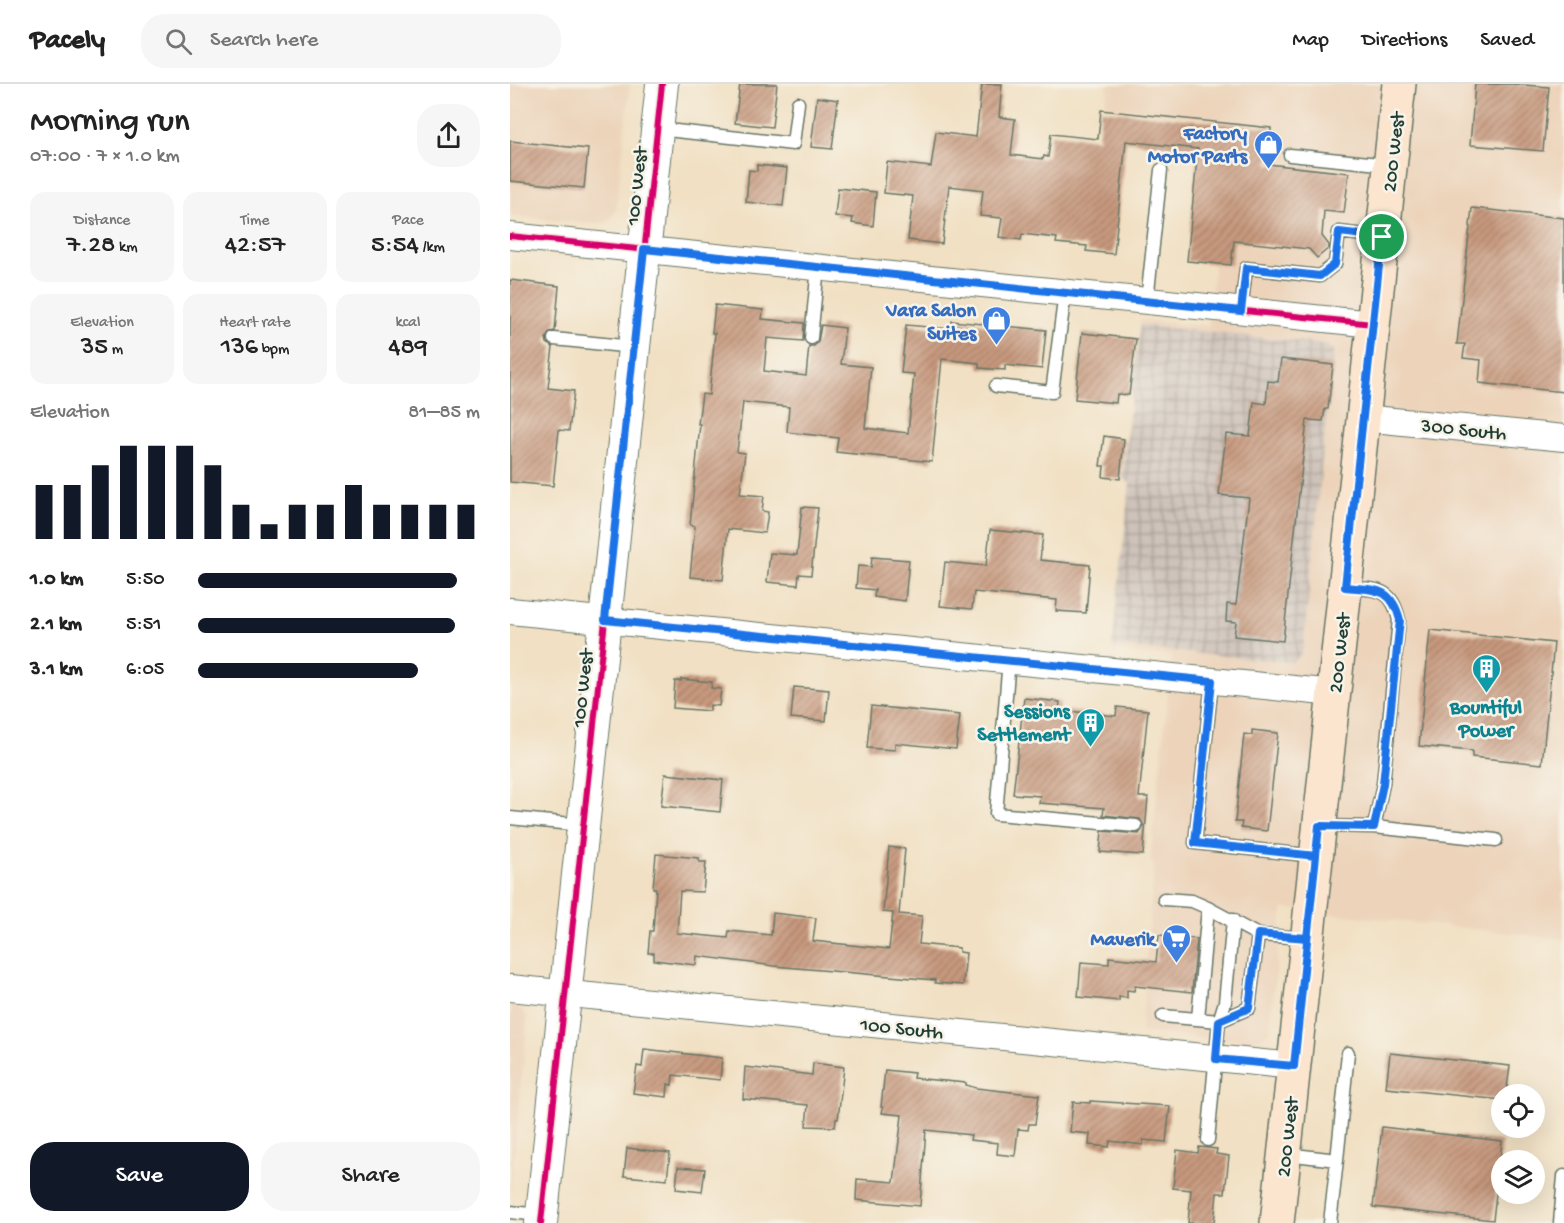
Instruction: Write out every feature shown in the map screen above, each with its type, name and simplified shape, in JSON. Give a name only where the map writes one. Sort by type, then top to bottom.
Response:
[{"type":"main road","name":"200 West","points":[[1277,1223],[1399,84]]},
{"type":"street","name":"100 West","points":[[542,1219],[662,84]]},
{"type":"street","points":[[510,236],[1373,324]]},
{"type":"street","name":"300 South","points":[[1363,418],[1564,438]]},
{"type":"street","points":[[510,611],[1334,693]]},
{"type":"street","name":"100 South","points":[[510,988],[1294,1066]]},
{"type":"lane","points":[[657,129],[794,144],[798,103]]},
{"type":"lane","points":[[1290,155],[1390,165]]},
{"type":"lane","points":[[1147,301],[1161,170]]},
{"type":"lane","points":[[1241,311],[1246,268],[1320,276],[1335,264],[1339,232],[1382,237]]},
{"type":"lane","points":[[811,338],[818,267]]},
{"type":"lane","points":[[996,386],[1052,392],[1065,293]]},
{"type":"lane","points":[[554,339],[634,347]]},
{"type":"lane","points":[[1345,587],[1379,590],[1389,595],[1396,606],[1400,620],[1383,784],[1374,827]]},
{"type":"lane","points":[[1009,660],[996,814],[1136,826]]},
{"type":"lane","points":[[1212,681],[1195,843],[1318,841],[1374,827],[1496,840]]},
{"type":"lane","points":[[510,818],[583,825]]},
{"type":"lane","points":[[1164,899],[1192,901],[1258,934],[1307,938]]},
{"type":"lane","points":[[1198,1019],[1208,908]]},
{"type":"lane","points":[[1208,1140],[1219,1021],[1224,1002],[1233,920]]},
{"type":"lane","points":[[1163,1016],[1219,1021],[1249,1008],[1258,934]]},
{"type":"lane","points":[[1330,1223],[1348,1053]]},
{"type":"lane","points":[[1284,1154],[1337,1160]]},
{"type":"lane","points":[[1560,1223],[1564,1176]]},
{"type":"lane","points":[[510,1212],[542,1219]]},
{"type":"shaded area","points":[[510,84],[630,84],[616,211],[608,222],[593,224],[510,216]]},
{"type":"shaded area","points":[[1108,84],[1564,84],[1564,939],[1283,908],[1268,1033],[1255,1041],[1248,1042],[1141,1032],[1154,863],[1150,863],[1172,656],[1112,651],[1130,484],[1122,478],[1140,320],[1208,326],[1230,122],[1105,107]]},
{"type":"shaded area","points":[[1140,325],[1321,344],[1333,351],[1303,649],[1299,657],[1292,662],[1112,646],[1130,483],[1122,478]]},
{"type":"shaded area","points":[[510,1004],[522,1009],[527,1017],[527,1024],[510,1197]]},
{"type":"building","points":[[740,84],[777,84],[772,127],[735,123]]},
{"type":"building","points":[[982,84],[1002,84],[999,117],[1015,119],[1011,155],[1043,159],[1044,156],[1048,157],[1051,134],[1098,139],[1101,110],[1271,128],[1268,164],[1349,173],[1344,213],[1324,211],[1322,236],[1329,248],[1317,258],[1309,249],[1234,241],[1231,265],[1187,261],[1198,149],[1126,141],[1114,254],[1086,251],[1087,246],[1056,243],[1057,238],[1022,234],[1021,240],[999,237],[1002,218],[980,216],[983,190],[949,186],[942,244],[908,240],[913,196],[884,193],[887,162],[931,167],[936,132],[976,137]]},
{"type":"building","points":[[1475,84],[1549,87],[1543,151],[1470,145]]},
{"type":"building","points":[[817,97],[838,100],[832,149],[811,147]]},
{"type":"building","points":[[510,141],[588,149],[584,188],[510,181]]},
{"type":"building","points":[[757,165],[787,168],[783,206],[746,202],[749,170],[757,171]]},
{"type":"building","points":[[838,188],[876,192],[873,226],[852,223],[853,218],[835,216]]},
{"type":"building","points":[[1472,208],[1564,218],[1564,392],[1479,383],[1481,360],[1463,358],[1465,344],[1457,344]]},
{"type":"building","points":[[510,280],[559,286],[555,331],[550,332],[546,338],[547,343],[553,347],[548,388],[574,391],[569,431],[559,430],[553,486],[510,482]]},
{"type":"building","points":[[715,305],[763,310],[762,319],[804,323],[803,341],[767,338],[764,371],[806,376],[809,346],[814,346],[818,342],[821,325],[845,328],[841,364],[871,367],[865,428],[908,433],[914,374],[901,373],[906,325],[951,329],[952,321],[1046,330],[1042,369],[1005,365],[1005,370],[979,368],[979,363],[942,359],[932,462],[836,452],[838,438],[787,432],[789,407],[743,402],[737,452],[745,453],[740,494],[764,496],[762,511],[768,512],[765,533],[728,529],[723,580],[690,577],[695,526],[690,525],[700,424],[698,424],[702,394],[709,395],[715,333],[712,333]]},
{"type":"building","points":[[1082,333],[1136,339],[1129,395],[1117,394],[1116,403],[1075,399]]},
{"type":"building","points":[[1281,359],[1333,365],[1328,409],[1325,409],[1323,421],[1307,420],[1283,641],[1234,636],[1236,622],[1226,621],[1227,604],[1236,605],[1249,498],[1219,495],[1226,434],[1250,436],[1254,402],[1266,404],[1268,381],[1278,382]]},
{"type":"building","points":[[1104,436],[1124,439],[1120,479],[1103,477],[1104,466],[1100,466]]},
{"type":"building","points":[[802,507],[818,508],[811,575],[799,574],[798,585],[767,582],[770,553],[797,555]]},
{"type":"building","points":[[990,530],[1043,535],[1040,560],[1090,565],[1086,613],[1056,611],[1057,600],[974,592],[972,609],[940,606],[945,562],[986,566]]},
{"type":"building","points":[[872,557],[909,560],[905,601],[874,597],[875,590],[856,588],[858,566],[871,567]]},
{"type":"building","name":"Bountiful Power","points":[[1430,630],[1554,643],[1542,764],[1472,757],[1472,751],[1419,746]]},
{"type":"building","points":[[681,679],[712,682],[711,688],[721,689],[719,706],[710,705],[710,711],[673,708],[675,681],[681,681]]},
{"type":"building","points":[[794,687],[829,690],[826,721],[791,718]]},
{"type":"building","name":"Sessions Settlement","points":[[1024,698],[1060,702],[1059,710],[1116,716],[1117,707],[1148,710],[1139,797],[1148,797],[1143,855],[1100,852],[1102,831],[1139,834],[1144,826],[1140,819],[1103,815],[1104,808],[1039,803],[1040,796],[1013,794]]},
{"type":"building","points":[[871,706],[960,715],[956,749],[895,743],[895,750],[867,748]]},
{"type":"building","points":[[1252,730],[1278,733],[1267,831],[1241,828],[1242,822],[1235,822],[1244,734],[1252,735]]},
{"type":"building","points":[[665,774],[723,780],[720,812],[661,806]]},
{"type":"building","points":[[889,847],[905,849],[899,914],[922,916],[919,944],[959,948],[959,952],[966,953],[963,985],[935,983],[935,980],[774,966],[697,956],[696,965],[654,960],[654,953],[648,953],[650,931],[653,931],[656,854],[699,858],[699,862],[706,862],[703,892],[680,891],[677,933],[728,938],[729,931],[771,935],[773,913],[816,918],[813,941],[889,949],[893,913],[883,912]]},
{"type":"building","points":[[1159,935],[1197,939],[1192,992],[1135,986],[1134,991],[1127,990],[1127,998],[1119,997],[1119,1001],[1078,997],[1081,962],[1109,964],[1109,957],[1156,962]]},
{"type":"building","points":[[644,1049],[722,1058],[720,1080],[673,1075],[672,1085],[668,1084],[667,1097],[633,1093],[637,1066],[642,1067]]},
{"type":"building","points":[[1390,1053],[1510,1066],[1508,1084],[1491,1084],[1491,1099],[1386,1088]]},
{"type":"building","points":[[813,1063],[844,1067],[835,1127],[806,1126],[808,1105],[743,1099],[745,1067],[812,1075]]},
{"type":"building","points":[[885,1070],[914,1073],[913,1078],[966,1083],[976,1088],[1039,1095],[1035,1124],[1029,1124],[1028,1130],[1018,1129],[1015,1156],[997,1154],[998,1143],[970,1140],[971,1135],[926,1130],[920,1206],[856,1200],[857,1179],[894,1182],[902,1115],[882,1113]]},
{"type":"building","points":[[1090,1101],[1170,1106],[1166,1142],[1143,1140],[1143,1145],[1110,1141],[1109,1147],[1089,1145],[1090,1134],[1070,1132],[1073,1102],[1090,1103]]},
{"type":"building","points":[[1382,1127],[1502,1141],[1501,1150],[1491,1150],[1491,1204],[1495,1204],[1493,1220],[1373,1207]]},
{"type":"building","points":[[1199,1147],[1217,1149],[1216,1154],[1229,1156],[1225,1193],[1217,1193],[1214,1223],[1188,1223],[1191,1190],[1173,1188],[1177,1150],[1198,1153]]},
{"type":"building","points":[[627,1148],[670,1153],[667,1180],[624,1176]]},
{"type":"building","points":[[678,1167],[705,1169],[702,1192],[676,1189]]},
{"type":"cycle path","points":[[541,1223],[662,84]]},
{"type":"cycle path","points":[[510,236],[1373,324]]},
{"type":"place","name":"Factory Motor Parts","points":[[1268,170]]},
{"type":"place","name":"Vara Salon Suites","points":[[997,346]]},
{"type":"place","name":"Bountiful Power","points":[[1486,694]]},
{"type":"place","name":"Sessions Settlement","points":[[1091,748]]},
{"type":"place","name":"Maverik","points":[[1176,964]]},
{"type":"route","points":[[1382,237],[1339,232],[1335,264],[1320,276],[1246,268],[1241,311],[644,249],[605,620],[1212,681],[1195,843],[1316,856],[1307,938],[1258,934],[1249,1008],[1219,1021],[1216,1059],[1294,1066],[1307,938],[1316,856],[1319,826],[1374,827],[1383,784],[1400,620],[1396,606],[1389,595],[1379,590],[1345,587],[1382,237]]}]
